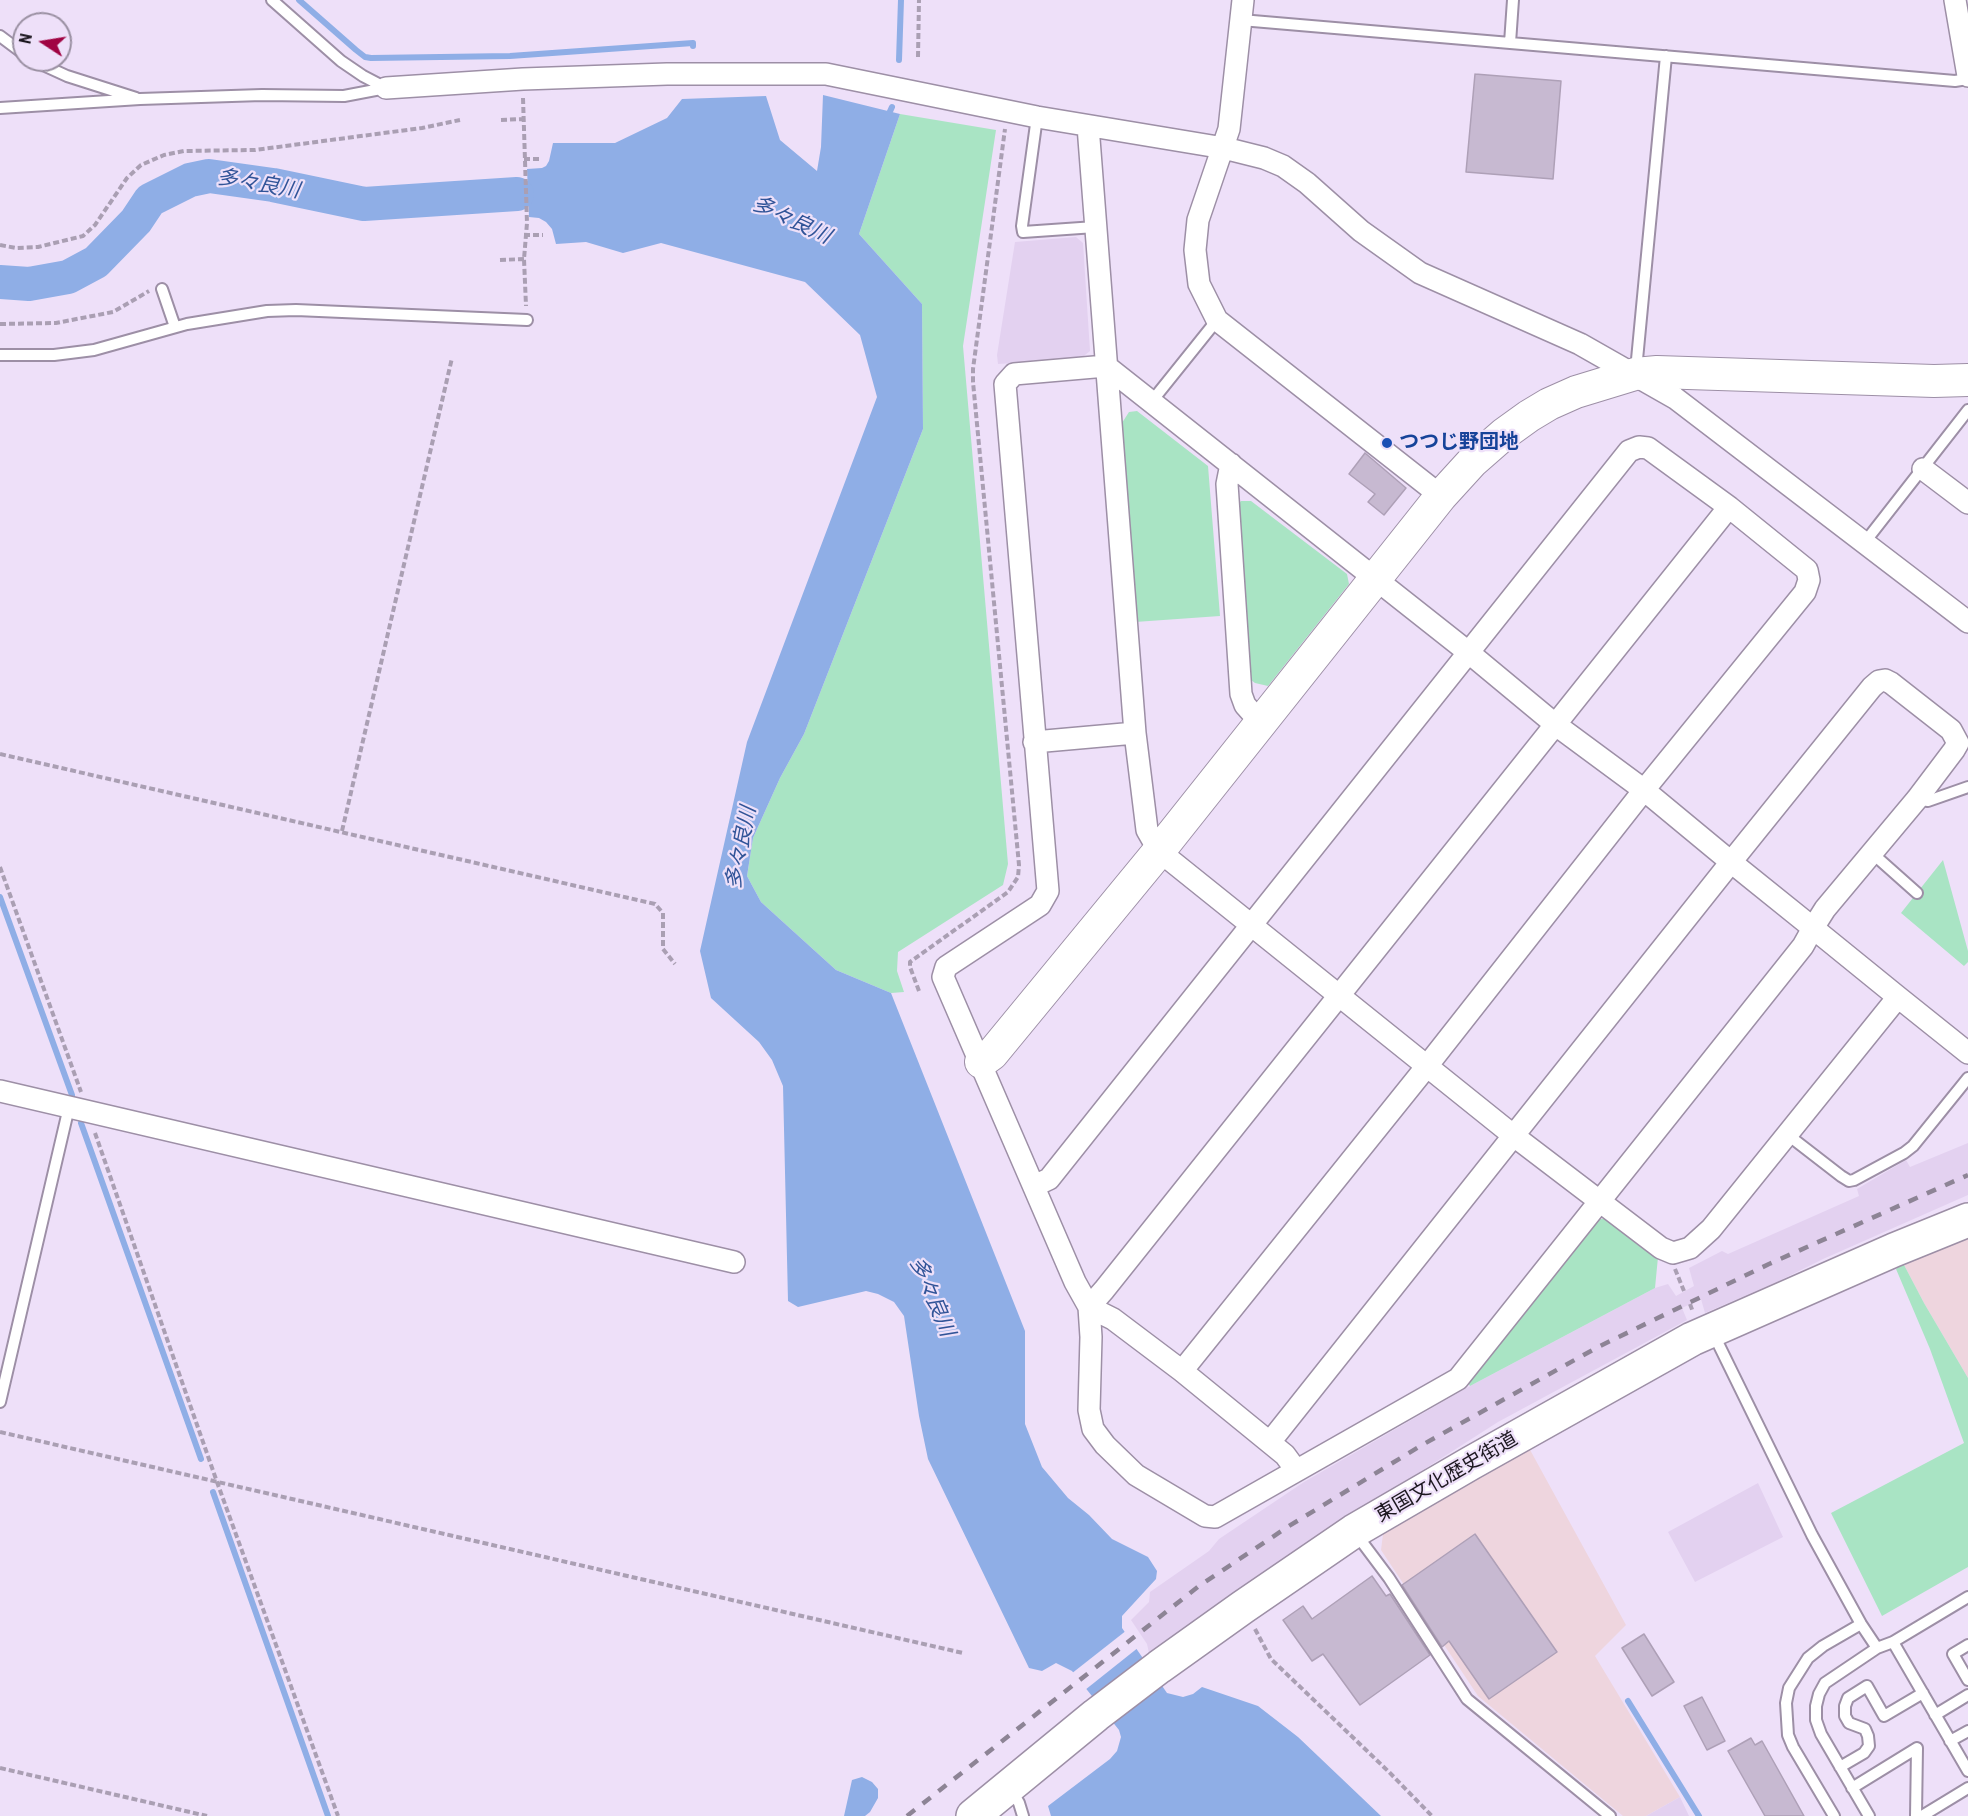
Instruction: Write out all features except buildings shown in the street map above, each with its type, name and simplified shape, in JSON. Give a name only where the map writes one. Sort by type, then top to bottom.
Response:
[{"type":"highway","name":"東国文化歴史街道","points":[[973,1816],[1096,1715],[1159,1667],[1354,1532],[1471,1463],[1712,1330],[1968,1220]]},
{"type":"street","points":[[1955,0],[1968,77]]},
{"type":"street","points":[[1242,10],[1229,129],[1198,220],[1195,250],[1199,284],[1217,320],[1441,496]]},
{"type":"street","points":[[386,88],[523,79],[667,74],[826,74],[1037,117],[1224,148],[1264,158],[1283,166],[1307,183],[1361,231],[1420,273],[1580,344],[1635,374],[1682,404],[1968,622]]},
{"type":"street","points":[[1088,126],[1135,733],[1146,821],[1159,851],[1514,1136],[1661,1248],[1673,1253],[1679,1253],[1697,1243],[1711,1229],[1898,997]]},
{"type":"street","points":[[1270,1442],[1731,862],[1879,681],[1885,680],[1891,683],[1951,730],[1958,743],[1917,799],[1825,909],[1813,928],[1803,946],[1458,1378],[1215,1517],[1205,1515],[1136,1474],[1093,1429],[1089,1410],[1091,1337],[1089,1307],[1075,1282],[944,977],[946,967],[1040,905],[1048,891],[1005,384],[1014,374],[1106,366],[1468,652],[1556,725],[1644,790],[1731,862],[1813,928],[1898,997],[1968,1053]]},
{"type":"street","points":[[981,1062],[992,1054],[1159,851],[1441,496],[1472,462],[1529,416],[1576,392],[1635,374],[1666,372],[1934,381],[1968,380]]},
{"type":"street","points":[[1034,1186],[1049,1179],[1629,451],[1640,447],[1648,448],[1729,507],[1807,570],[1809,580],[1804,592],[1182,1371]]},
{"type":"street","points":[[1231,464],[1227,484],[1241,694],[1245,705],[1261,723]]},
{"type":"street","points":[[1923,469],[1968,503]]},
{"type":"street","points":[[1089,1307],[1729,507]]},
{"type":"street","points":[[1034,741],[1135,733]]},
{"type":"street","points":[[0,1091],[734,1262]]},
{"type":"street","points":[[1089,1307],[1113,1319],[1182,1371],[1286,1455],[1296,1470]]},
{"type":"lane","points":[[272,0],[341,61],[386,88]]},
{"type":"lane","points":[[1510,43],[1513,0]]},
{"type":"lane","points":[[1242,10],[1510,43],[1955,81],[1968,77]]},
{"type":"lane","points":[[1635,374],[1666,56]]},
{"type":"lane","points":[[58,72],[140,99]]},
{"type":"lane","points":[[0,108],[140,99],[262,95],[344,96],[386,88]]},
{"type":"lane","points":[[1037,117],[1023,232],[1095,226]]},
{"type":"lane","points":[[162,289],[175,327]]},
{"type":"lane","points":[[0,355],[54,355],[94,350],[175,327],[244,314],[296,310],[527,320]]},
{"type":"lane","points":[[1152,401],[1217,320]]},
{"type":"lane","points":[[1865,542],[1968,410]]},
{"type":"lane","points":[[1917,799],[1928,801],[1968,787]]},
{"type":"lane","points":[[1872,853],[1917,893]]},
{"type":"lane","points":[[1788,1135],[1841,1176],[1849,1181],[1854,1180],[1913,1146],[1968,1078]]},
{"type":"lane","points":[[0,1402],[78,1109]]},
{"type":"lane","points":[[1712,1330],[1806,1524],[1861,1624],[1877,1648]]},
{"type":"lane","points":[[1354,1532],[1389,1578],[1467,1699],[1610,1816]]},
{"type":"lane","points":[[1869,1816],[1821,1734],[1816,1720],[1819,1694],[1825,1683],[1877,1648],[1893,1642],[1967,1600]]},
{"type":"lane","points":[[1834,1816],[1793,1747],[1788,1735],[1786,1703],[1789,1688],[1808,1658],[1823,1646],[1861,1624]]},
{"type":"lane","points":[[1893,1642],[1968,1771]]},
{"type":"lane","points":[[1968,1645],[1953,1654],[1968,1680]]},
{"type":"lane","points":[[1840,1767],[1864,1754],[1869,1746],[1865,1729],[1849,1723],[1845,1716],[1848,1698],[1867,1686],[1884,1716],[1923,1693]]},
{"type":"lane","points":[[1935,1715],[1968,1695]]},
{"type":"lane","points":[[1950,1741],[1968,1731]]},
{"type":"lane","points":[[1852,1788],[1917,1748],[1916,1816]]},
{"type":"lane","points":[[1009,1786],[1019,1803],[1023,1816]]},
{"type":"lane","points":[[1922,1816],[1968,1788]]},
{"type":"path","points":[[918,57],[919,0]]},
{"type":"path","points":[[523,79],[527,220],[524,235],[524,259],[527,320]]},
{"type":"path","points":[[919,991],[910,962],[1008,892],[1018,877],[1019,865],[973,375],[1003,137],[1012,112]]},
{"type":"path","points":[[501,120],[523,119]]},
{"type":"path","points":[[0,245],[16,248],[38,247],[83,236],[95,225],[128,178],[141,165],[164,155],[184,152],[255,150],[422,128],[460,120]]},
{"type":"path","points":[[524,159],[541,159]]},
{"type":"path","points":[[524,235],[543,235]]},
{"type":"path","points":[[500,260],[524,259]]},
{"type":"path","points":[[0,324],[56,323],[113,312],[150,290],[162,289]]},
{"type":"path","points":[[342,831],[452,358]]},
{"type":"path","points":[[0,754],[655,904],[663,913],[663,949],[675,964]]},
{"type":"path","points":[[0,867],[78,1109],[338,1816]]},
{"type":"path","points":[[0,1432],[963,1653]]},
{"type":"path","points":[[1243,1607],[1270,1659],[1432,1816]]},
{"type":"path","points":[[0,1768],[207,1816]]},
{"type":"shaded area","points":[[1076,237],[1083,243],[1090,351],[1080,359],[998,364],[997,355],[1015,242]]},
{"type":"shaded area","points":[[1968,1143],[1968,1195],[1705,1313],[1701,1299],[1682,1308],[1687,1320],[1498,1422],[1238,1590],[1149,1653],[1147,1644],[1131,1620],[1149,1602],[1150,1592],[1209,1551],[1219,1539],[1304,1482],[1470,1386],[1655,1288],[1668,1284],[1676,1296],[1694,1286],[1689,1268],[1722,1251],[1728,1254],[1859,1196],[1857,1189],[1906,1160],[1910,1167]]},
{"type":"shaded area","points":[[1968,1238],[1968,1378],[1903,1263]]},
{"type":"shaded area","points":[[1529,1448],[1626,1625],[1595,1656],[1680,1797],[1646,1816],[1623,1816],[1478,1696],[1381,1550],[1383,1534]]},
{"type":"shaded area","points":[[1758,1483],[1783,1537],[1695,1582],[1668,1532]]},
{"type":"shaded area","points":[[1680,1797],[1689,1816],[1646,1816]]},
{"type":"green space","points":[[900,114],[996,130],[963,346],[1008,864],[1003,885],[898,952],[897,971],[904,992],[891,993],[836,970],[761,902],[747,876],[753,838],[780,778],[804,734],[923,429],[922,304],[859,234]]},
{"type":"green space","points":[[1137,411],[1208,466],[1220,616],[1135,622],[1120,426],[1129,412]]},
{"type":"green space","points":[[1241,501],[1251,501],[1347,574],[1349,584],[1268,686],[1251,680],[1237,505]]},
{"type":"green space","points":[[1943,860],[1968,951],[1968,962],[1964,966],[1901,913]]},
{"type":"green space","points":[[1608,1218],[1658,1257],[1655,1288],[1470,1386],[1468,1383],[1594,1220]]},
{"type":"green space","points":[[1903,1263],[1968,1378],[1968,1567],[1882,1616],[1831,1513],[1964,1443],[1930,1349],[1896,1269]]},
{"type":"water","points":[[823,95],[900,114],[859,234],[922,304],[923,429],[804,734],[780,778],[753,838],[747,876],[761,902],[836,970],[891,993],[1025,1331],[1025,1424],[1042,1467],[1068,1498],[1089,1515],[1112,1539],[1148,1557],[1157,1571],[1156,1579],[1122,1616],[1122,1628],[1167,1693],[1183,1697],[1193,1694],[1202,1687],[1258,1706],[1298,1737],[1381,1816],[1051,1816],[1048,1806],[1110,1759],[1117,1751],[1121,1737],[1119,1730],[1072,1671],[1056,1663],[1042,1671],[1029,1668],[928,1459],[904,1316],[894,1302],[866,1291],[798,1307],[788,1301],[783,1086],[772,1060],[759,1042],[711,998],[700,951],[747,742],[877,397],[860,335],[805,282],[661,243],[623,253],[586,242],[556,244],[552,229],[546,222],[539,218],[529,217],[527,169],[546,166],[553,143],[615,143],[667,118],[682,99],[766,96],[780,140],[817,171],[821,147]]},
{"type":"water","points":[[862,1777],[872,1782],[878,1789],[878,1798],[865,1816],[844,1816],[852,1780]]},
{"type":"pier","points":[[1127,1630],[1139,1647],[1085,1690],[1071,1674]]},
{"type":"waterway","points":[[299,0],[356,50],[365,57],[371,58],[510,56],[693,43],[693,46]]},
{"type":"waterway","points":[[899,60],[901,0]]},
{"type":"waterway","points":[[887,118],[892,107]]},
{"type":"waterway","name":"多々良川","points":[[0,282],[29,284],[68,277],[96,262],[136,221],[150,200],[190,180],[209,176],[273,185],[364,204],[517,194]]},
{"type":"waterway","points":[[0,897],[72,1095]]},
{"type":"waterway","points":[[81,1123],[201,1459]]},
{"type":"waterway","points":[[213,1492],[328,1816]]},
{"type":"waterway","points":[[1628,1701],[1699,1816]]},
{"type":"railway","points":[[907,1816],[1199,1586],[1289,1526],[1422,1445],[1598,1347],[1769,1264],[1968,1175]]},
{"type":"place","name":"つつじ野団地","points":[[1387,443]]}]
